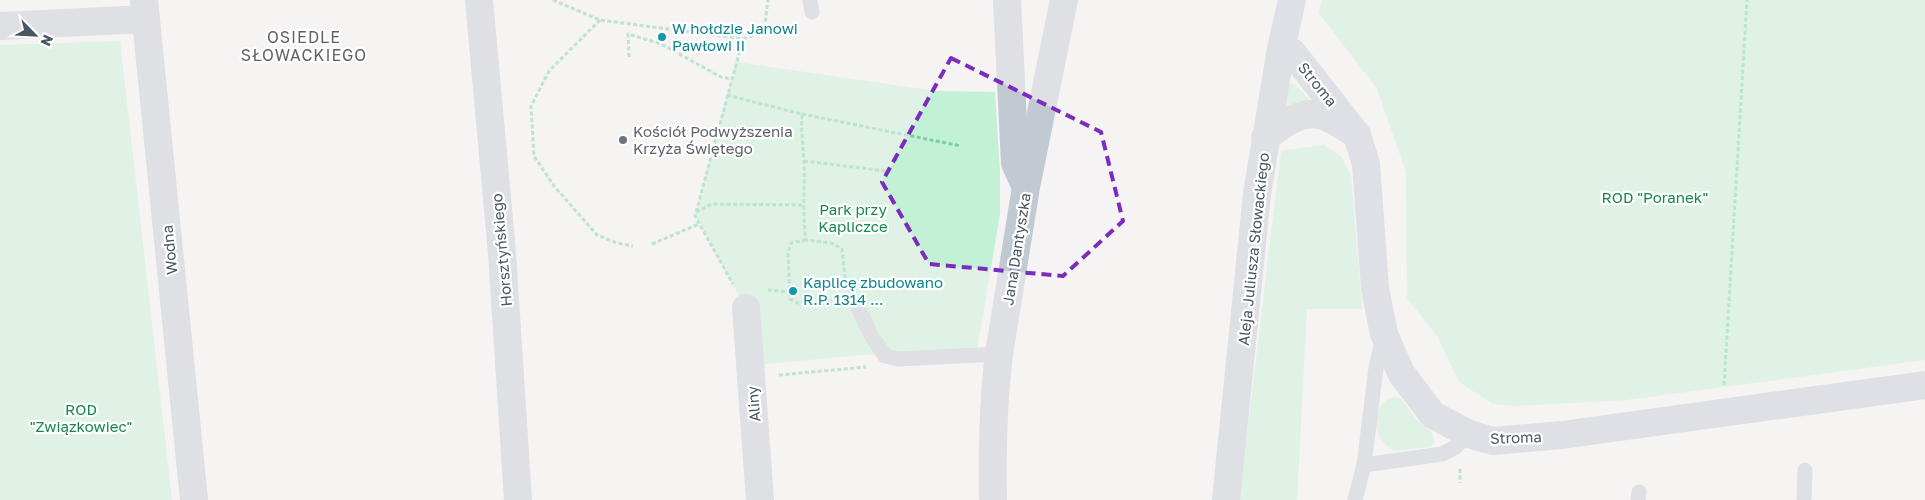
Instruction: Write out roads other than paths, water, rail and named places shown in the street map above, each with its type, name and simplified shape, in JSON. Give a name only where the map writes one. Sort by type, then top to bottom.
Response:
[{"type":"street","name":"Horsztyńskiego","points":[[479,0],[502,253],[518,500]]},
{"type":"street","name":"Jana Dantyszka","points":[[993,500],[992,446],[999,354],[1026,186],[1015,164],[1007,0]]},
{"type":"street","points":[[1026,186],[1064,0]]},
{"type":"street","name":"Aleja Juliusza Słowackiego","points":[[1226,500],[1258,194],[1281,49],[1292,0]]},
{"type":"street","points":[[0,26],[145,10]]},
{"type":"street","name":"Wodna","points":[[145,10],[194,500]]},
{"type":"street","name":"Stroma","points":[[1281,49],[1292,52],[1357,136],[1366,164],[1375,288],[1384,334],[1401,373],[1433,415],[1469,434],[1493,441],[1608,429],[1925,385]]},
{"type":"street","points":[[1266,138],[1286,122],[1305,115],[1324,116],[1357,136]]},
{"type":"street","name":"Aliny","points":[[755,299],[760,500]]},
{"type":"lane","points":[[857,305],[885,356],[898,359],[999,354]]},
{"type":"lane","points":[[1355,500],[1364,465],[1376,368],[1384,334]]},
{"type":"lane","points":[[1364,465],[1442,454],[1454,448],[1469,434]]},
{"type":"lane","points":[[1804,500],[1806,470]]},
{"type":"place","name":"W hołdzie Janowi Pawłowi II","points":[[662,37]]},
{"type":"place","name":"Kościół Podwyższenia Krzyża Świętego","points":[[623,140]]},
{"type":"place","name":"Kaplicę zbudowano R.P. 1314 ...","points":[[793,291]]},
{"type":"district","name":"OSIEDLE SŁOWACKIEGO","points":[[304,46]]},
{"type":"park label","name":"ROD \"Poranek\"","points":[[1655,197]]},
{"type":"park label","name":"Park przy Kapliczce","points":[[853,218]]},
{"type":"park label","name":"ROD \"Związkowiec\"","points":[[81,418]]}]
